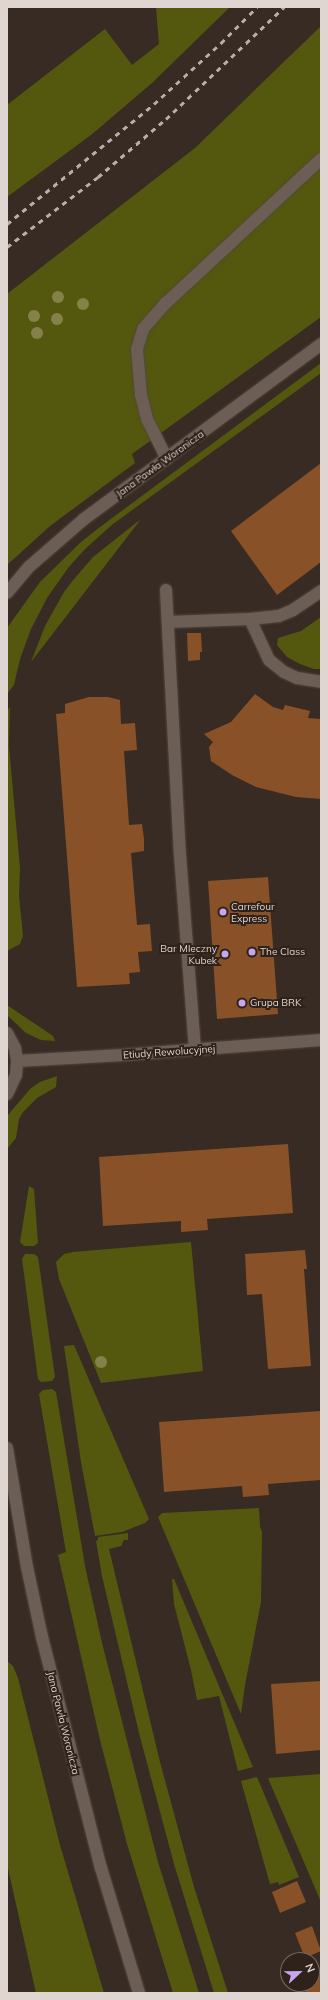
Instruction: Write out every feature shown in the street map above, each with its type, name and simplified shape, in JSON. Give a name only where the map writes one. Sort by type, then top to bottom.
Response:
[{"type":"street","points":[[167,459],[147,419],[141,395],[137,349],[143,329],[166,302],[321,159]]},
{"type":"street","name":"Jana Pawła Woronicza","points":[[7,593],[30,566],[67,532],[321,344]]},
{"type":"street","points":[[166,590],[180,855],[195,1050]]},
{"type":"street","points":[[168,622],[267,618],[286,613],[321,591]]},
{"type":"street","points":[[250,619],[259,642],[269,660],[284,672],[297,678],[321,682]]},
{"type":"street","points":[[7,1033],[15,1048],[17,1061],[16,1075],[7,1094]]},
{"type":"street","name":"Etiudy Rewolucyjnej","points":[[17,1061],[195,1050],[321,1040]]},
{"type":"street","name":"Jana Pawła Woronicza","points":[[7,1448],[28,1567],[44,1644],[101,1868],[139,1993]]},
{"type":"shaded area","points":[[156,7],[230,7],[152,83],[91,135],[7,197],[7,105],[105,29],[132,65],[159,44]]},
{"type":"shaded area","points":[[321,26],[321,317],[132,454],[135,463],[50,526],[7,565],[7,294],[195,148]]},
{"type":"shaded area","points":[[321,363],[321,373],[113,524],[85,549],[68,568],[47,598],[31,629],[20,659],[14,685],[7,694],[7,628],[40,582],[81,542],[100,527]]},
{"type":"shaded area","points":[[141,519],[31,662],[45,626],[64,592],[74,579],[93,557]]},
{"type":"shaded area","points":[[321,617],[321,669],[314,669],[287,657],[277,645],[278,638],[301,631]]},
{"type":"shaded area","points":[[10,707],[9,746],[20,868],[19,896],[23,936],[20,944],[7,951],[7,711]]},
{"type":"shaded area","points":[[7,1005],[53,1036],[55,1041],[41,1040],[26,1033],[7,1015]]},
{"type":"shaded area","points":[[57,1076],[56,1087],[37,1098],[23,1112],[19,1119],[16,1138],[7,1149],[7,1116],[31,1088],[40,1082]]},
{"type":"shaded area","points":[[29,1186],[34,1189],[38,1243],[34,1246],[24,1246],[20,1242]]},
{"type":"shaded area","points":[[191,1242],[203,1371],[101,1383],[59,1279],[56,1262],[64,1254],[73,1252]]},
{"type":"shaded area","points":[[25,1254],[34,1254],[38,1257],[55,1377],[52,1381],[41,1382],[38,1379],[22,1259]]},
{"type":"shaded area","points":[[74,1345],[149,1519],[145,1523],[122,1532],[95,1536],[81,1462],[64,1346]]},
{"type":"shaded area","points":[[52,1389],[56,1392],[85,1566],[102,1643],[158,1862],[199,1993],[173,1993],[127,1844],[100,1740],[58,1555],[66,1552],[39,1394],[43,1390]]},
{"type":"shaded area","points":[[259,1508],[260,1527],[262,1532],[261,1602],[241,1714],[158,1517],[162,1513]]},
{"type":"shaded area","points":[[128,1533],[128,1540],[124,1540],[121,1546],[109,1549],[160,1762],[194,1887],[228,1993],[214,1993],[174,1864],[139,1733],[102,1576],[96,1541],[98,1540],[98,1537]]},
{"type":"shaded area","points":[[172,1579],[174,1579],[253,1767],[238,1771],[219,1696],[197,1700],[174,1604]]},
{"type":"shaded area","points":[[7,1661],[13,1666],[18,1678],[60,1845],[104,1993],[36,1993],[7,1864]]},
{"type":"shaded area","points":[[321,1774],[321,1902],[268,1778]]},
{"type":"shaded area","points":[[257,1777],[299,1877],[279,1885],[278,1882],[270,1884],[241,1781]]},
{"type":"building","points":[[321,463],[321,562],[277,595],[231,531]]},
{"type":"building","points":[[187,633],[201,633],[202,652],[200,652],[200,660],[188,661]]},
{"type":"building","points":[[255,694],[273,707],[283,710],[285,705],[310,711],[308,718],[321,719],[321,799],[296,797],[256,787],[232,775],[211,761],[209,747],[213,742],[204,734],[231,722]]},
{"type":"building","points":[[89,697],[108,697],[120,700],[121,724],[135,723],[137,750],[124,751],[129,825],[142,824],[144,851],[131,853],[137,925],[150,924],[152,951],[138,952],[140,972],[129,973],[130,984],[77,987],[56,714],[65,713],[65,704]]},
{"type":"building","points":[[268,877],[278,1014],[217,1019],[208,881]]},
{"type":"building","points":[[288,1144],[293,1213],[207,1219],[208,1230],[181,1232],[181,1221],[103,1226],[99,1157]]},
{"type":"building","points":[[305,1250],[307,1269],[304,1269],[311,1366],[268,1369],[262,1294],[247,1295],[245,1254]]},
{"type":"building","points":[[321,1411],[321,1480],[268,1484],[269,1495],[243,1497],[242,1486],[164,1492],[159,1422]]},
{"type":"building","points":[[321,1681],[321,1750],[276,1754],[271,1684]]},
{"type":"building","points":[[297,1881],[306,1902],[280,1913],[272,1892]]},
{"type":"building","points":[[312,1926],[321,1951],[303,1952],[295,1933]]},
{"type":"building","points":[[320,1973],[321,1993],[306,1993],[320,1992]]},
{"type":"railway","points":[[7,224],[154,104],[221,43],[257,7]]},
{"type":"railway","points":[[7,247],[98,177],[166,119],[284,7]]},
{"type":"place","name":"Carrefour Express","points":[[223,912]]},
{"type":"place","name":"The Class","points":[[252,952]]},
{"type":"place","name":"Bar Mleczny Kubek","points":[[225,954]]},
{"type":"place","name":"Grupa BRK","points":[[242,1003]]}]
